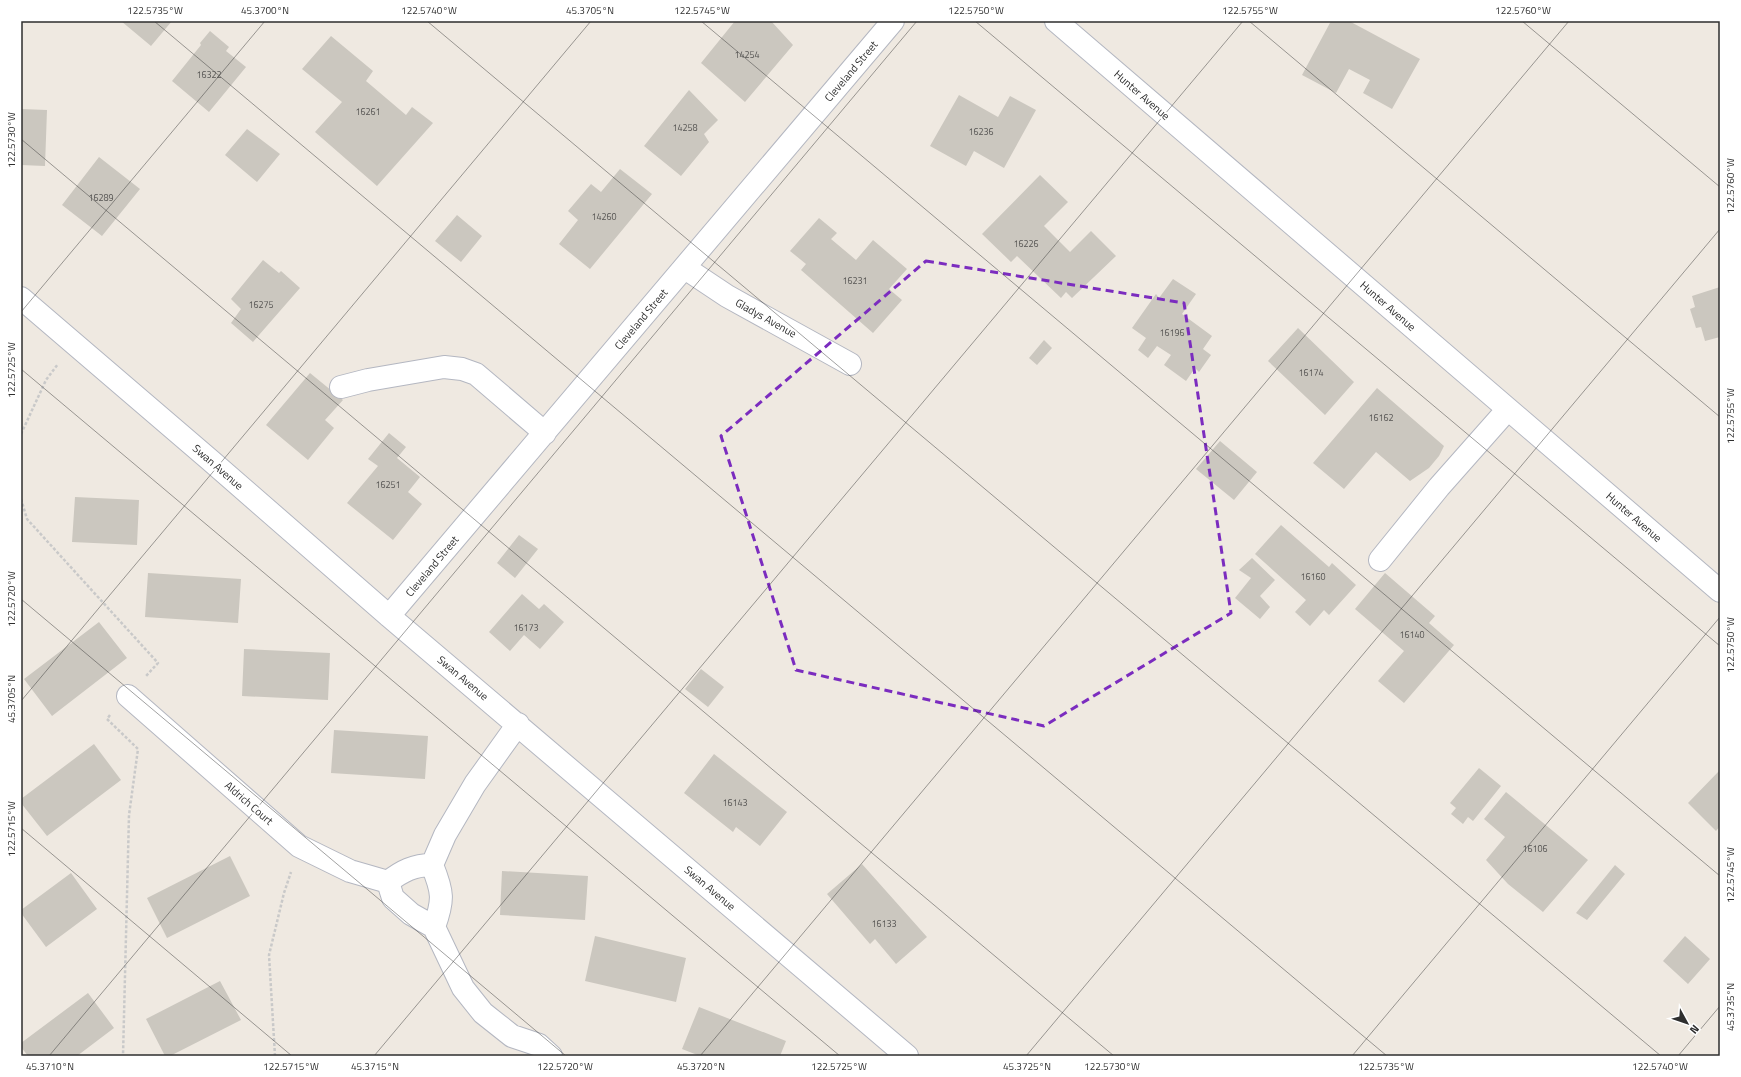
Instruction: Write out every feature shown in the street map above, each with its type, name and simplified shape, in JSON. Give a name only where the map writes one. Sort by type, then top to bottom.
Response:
[{"type":"street","name":"Cleveland Street","points":[[389,616],[893,21]]},
{"type":"street","name":"Hunter Avenue","points":[[1056,21],[1720,591]]},
{"type":"street","name":"Gladys Avenue","points":[[684,268],[727,296],[850,364]]},
{"type":"street","name":"Swan Avenue","points":[[21,298],[389,616],[518,724],[907,1056]]},
{"type":"street","points":[[342,387],[368,380],[444,367],[462,369],[476,374],[545,433]]},
{"type":"street","points":[[1380,560],[1439,487],[1508,409]]},
{"type":"street","name":"Aldrich Court","points":[[128,696],[299,846],[350,871],[388,882]]},
{"type":"street","points":[[434,927],[441,907],[440,884],[432,865],[445,835],[475,784],[518,724]]},
{"type":"street","points":[[432,865],[422,865],[402,872],[388,882],[393,898],[411,914],[434,927],[463,988],[483,1013],[512,1036],[539,1045],[551,1056]]},
{"type":"path","points":[[21,434],[46,380],[73,342]]},
{"type":"path","points":[[21,499],[27,519],[158,663],[107,719],[138,748],[129,815],[122,1056]]},
{"type":"path","points":[[275,1056],[269,955],[284,893],[299,846]]},
{"type":"highlighted area","points":[[926,261],[1184,303],[1231,613],[1044,726],[796,670],[721,436]]},
{"type":"building","points":[[121,21],[172,21],[151,46]]},
{"type":"building","points":[[735,21],[771,21],[793,45],[745,102],[701,63]]},
{"type":"building","points":[[1331,21],[1349,21],[1420,59],[1392,109],[1363,93],[1370,80],[1349,69],[1336,93],[1302,75]]},
{"type":"building","points":[[210,31],[229,47],[226,51],[246,67],[209,112],[172,81],[201,45],[200,43]]},
{"type":"building","points":[[331,36],[373,71],[366,81],[406,115],[412,107],[433,123],[377,186],[315,132],[342,102],[302,69]]},
{"type":"building","points":[[689,90],[718,120],[704,134],[709,142],[681,176],[644,146]]},
{"type":"building","points":[[959,95],[998,117],[1010,96],[1036,110],[1004,168],[974,151],[966,166],[930,146]]},
{"type":"building","points":[[21,109],[47,110],[45,166],[21,165]]},
{"type":"building","points":[[247,129],[280,154],[257,182],[225,155]]},
{"type":"building","points":[[99,157],[140,189],[102,236],[62,205]]},
{"type":"building","points":[[620,169],[652,194],[590,269],[559,244],[578,220],[568,211],[591,184],[601,192]]},
{"type":"building","points":[[1040,175],[1068,202],[1044,226],[1070,252],[1091,231],[1116,256],[1072,298],[1066,292],[1061,298],[1017,256],[1011,262],[982,234]]},
{"type":"building","points":[[457,215],[482,236],[461,262],[435,241]]},
{"type":"building","points":[[819,218],[837,233],[831,239],[856,260],[873,240],[907,269],[889,289],[902,300],[873,333],[801,270],[806,264],[790,251]]},
{"type":"building","points":[[263,260],[279,273],[281,271],[300,288],[253,342],[231,323],[241,309],[231,299]]},
{"type":"building","points":[[1173,279],[1196,294],[1182,314],[1212,336],[1203,349],[1211,355],[1199,372],[1195,368],[1186,381],[1164,365],[1171,355],[1157,346],[1148,358],[1138,350],[1146,338],[1132,328],[1156,294],[1159,298]]},
{"type":"building","points":[[1720,287],[1720,337],[1705,341],[1701,327],[1696,328],[1690,309],[1695,307],[1692,296]]},
{"type":"building","points":[[1298,328],[1354,382],[1325,415],[1268,361]]},
{"type":"building","points":[[1044,340],[1052,348],[1037,365],[1029,358]]},
{"type":"building","points":[[310,373],[343,400],[325,420],[334,428],[308,460],[266,425]]},
{"type":"building","points":[[1377,388],[1444,446],[1439,456],[1429,468],[1410,481],[1376,452],[1344,489],[1313,463]]},
{"type":"building","points":[[389,433],[406,447],[397,458],[420,477],[408,492],[422,504],[393,540],[347,503],[378,466],[368,459]]},
{"type":"building","points":[[1220,441],[1257,472],[1234,500],[1196,469]]},
{"type":"building","points":[[75,497],[139,500],[137,545],[72,542]]},
{"type":"building","points":[[1281,525],[1329,567],[1332,563],[1356,585],[1329,615],[1324,610],[1310,626],[1295,612],[1306,600],[1255,554]]},
{"type":"building","points":[[519,535],[538,549],[515,578],[497,563]]},
{"type":"building","points":[[1252,558],[1275,580],[1260,596],[1270,607],[1260,619],[1235,598],[1251,578],[1239,570]]},
{"type":"building","points":[[148,573],[241,579],[238,623],[145,617]]},
{"type":"building","points":[[1385,573],[1435,616],[1429,623],[1454,645],[1404,703],[1378,681],[1404,651],[1355,609]]},
{"type":"building","points":[[522,594],[539,609],[544,604],[564,622],[540,649],[524,635],[510,651],[489,632]]},
{"type":"building","points":[[99,622],[127,658],[52,716],[24,679]]},
{"type":"building","points":[[244,649],[330,653],[328,700],[242,696]]},
{"type":"building","points":[[701,669],[724,687],[708,707],[685,689]]},
{"type":"building","points":[[334,730],[428,736],[425,779],[331,773]]},
{"type":"building","points":[[94,744],[121,780],[47,836],[21,803],[21,799]]},
{"type":"building","points":[[714,754],[787,812],[760,846],[736,827],[733,832],[684,793]]},
{"type":"building","points":[[1479,768],[1501,786],[1473,821],[1468,817],[1463,824],[1451,814],[1456,808],[1450,803]]},
{"type":"building","points":[[1720,770],[1720,826],[1716,831],[1688,803]]},
{"type":"building","points":[[1506,792],[1588,860],[1543,912],[1508,884],[1486,860],[1505,837],[1484,819]]},
{"type":"building","points":[[230,856],[250,896],[167,938],[147,898]]},
{"type":"building","points":[[862,864],[927,937],[896,964],[875,939],[870,944],[827,894]]},
{"type":"building","points":[[1615,865],[1625,874],[1587,920],[1576,913]]},
{"type":"building","points":[[502,871],[588,876],[585,920],[500,915]]},
{"type":"building","points":[[71,873],[97,909],[46,947],[21,913],[21,910]]},
{"type":"building","points":[[595,936],[686,958],[676,1002],[585,981]]},
{"type":"building","points":[[1685,936],[1710,959],[1688,984],[1663,961]]},
{"type":"building","points":[[220,981],[241,1020],[170,1056],[165,1056],[146,1019]]},
{"type":"building","points":[[88,993],[114,1028],[77,1056],[28,1056],[21,1047],[21,1043]]},
{"type":"building","points":[[699,1007],[786,1041],[780,1056],[700,1056],[682,1049]]}]
